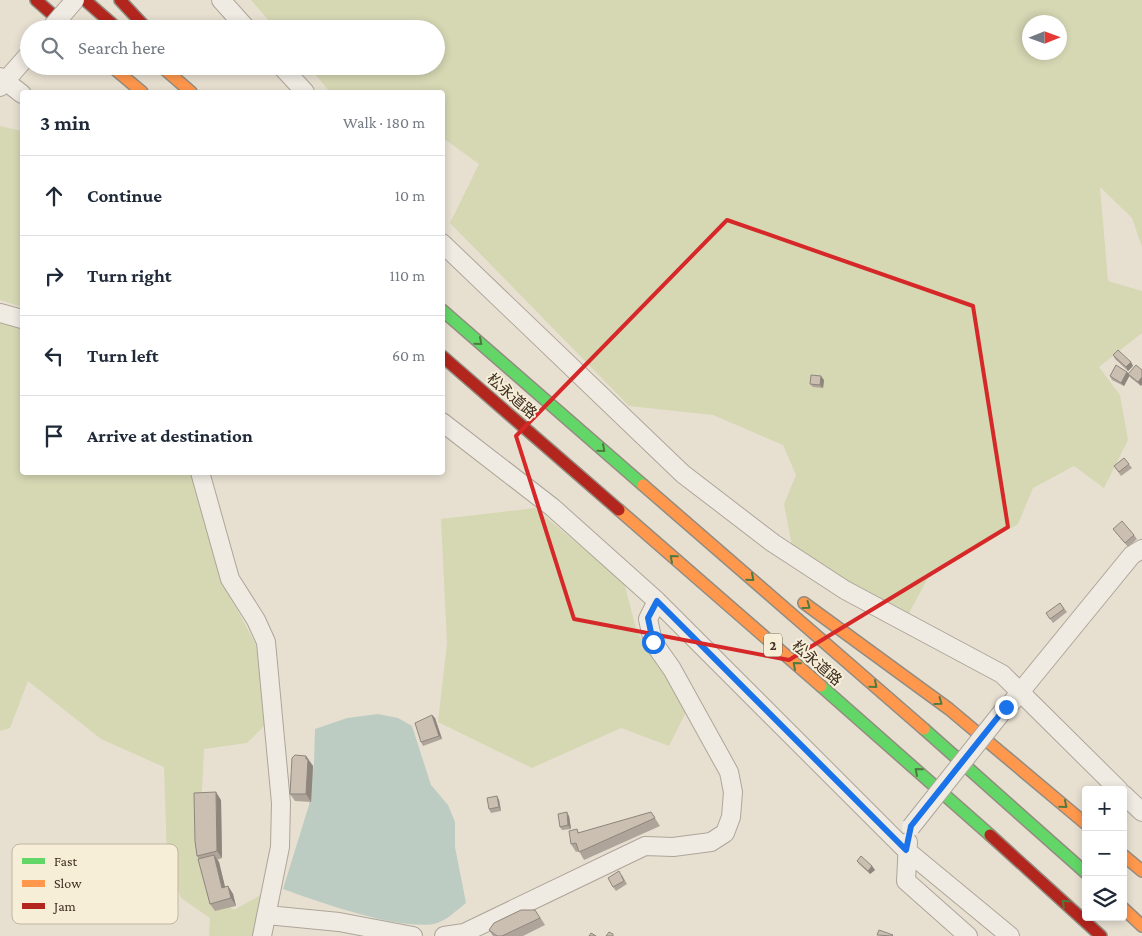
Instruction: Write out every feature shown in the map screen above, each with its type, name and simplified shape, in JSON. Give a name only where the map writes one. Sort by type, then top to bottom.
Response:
[{"type":"highway","points":[[36,0],[59,20]]},
{"type":"highway","points":[[85,0],[108,20]]},
{"type":"highway","points":[[120,0],[139,20]]},
{"type":"highway","points":[[122,75],[140,90]]},
{"type":"highway","points":[[174,75],[189,90]]},
{"type":"highway","name":"松永道路","points":[[445,313],[655,494],[1082,869]]},
{"type":"highway","name":"松永道路","points":[[445,359],[925,778],[1101,936]]},
{"type":"highway","points":[[655,494],[766,576]]},
{"type":"highway","points":[[798,599],[949,709],[1082,821]]},
{"type":"highway","points":[[1127,858],[1142,871]]},
{"type":"highway","points":[[1127,912],[1142,926]]},
{"type":"street","points":[[58,20],[75,0]]},
{"type":"street","points":[[221,0],[239,20]]},
{"type":"street","points":[[20,63],[2,82],[20,93]]},
{"type":"street","points":[[289,75],[303,90]]},
{"type":"street","points":[[445,246],[683,474],[773,543],[845,590],[1002,674],[1115,786]]},
{"type":"street","points":[[0,313],[20,318]]},
{"type":"street","points":[[445,424],[552,507],[657,601],[906,850],[1010,936]]},
{"type":"street","points":[[201,475],[230,579],[256,620],[266,642],[282,803],[280,847],[262,936]]},
{"type":"street","points":[[968,936],[906,881],[906,850],[911,826],[1006,707],[1020,693],[1132,555],[1142,549]]},
{"type":"street","points":[[444,936],[464,933],[645,846],[673,847],[710,842],[725,833],[732,817],[733,792],[729,772],[672,669],[653,642],[648,618],[657,601]]},
{"type":"street","points":[[1127,798],[1142,812]]},
{"type":"street","points":[[267,915],[339,922],[413,936]]},
{"type":"highlighted area","points":[[727,220],[973,306],[1008,527],[789,660],[574,619],[516,436]]},
{"type":"green space","points":[[251,0],[1142,0],[1142,247],[1132,218],[1100,187],[1108,281],[1142,291],[1142,333],[1099,367],[1120,395],[1128,440],[1104,488],[1074,466],[1033,488],[1018,524],[929,576],[908,615],[852,587],[792,546],[784,504],[796,475],[783,445],[713,415],[629,406],[450,223],[479,164],[445,139],[445,90],[328,90],[316,75],[445,75],[445,20],[268,20]]},
{"type":"green space","points":[[0,126],[20,131],[20,306],[0,300]]},
{"type":"green space","points":[[0,317],[20,322],[20,475],[196,475],[224,585],[256,645],[267,723],[247,743],[204,749],[200,830],[206,891],[234,910],[271,889],[260,936],[209,936],[210,918],[181,898],[178,890],[178,844],[166,844],[164,767],[101,739],[28,681],[10,728],[0,731]]},
{"type":"green space","points":[[535,508],[624,583],[637,632],[688,708],[669,746],[621,728],[532,768],[438,722],[447,643],[441,519]]},
{"type":"shaded area","points":[[378,714],[398,718],[412,726],[431,785],[448,805],[455,822],[455,847],[466,903],[438,923],[418,925],[379,919],[283,889],[309,805],[314,763],[315,729],[347,718]]},
{"type":"building","points":[[1118,350],[1131,362],[1126,367],[1113,355]]},
{"type":"building","points":[[1116,365],[1127,372],[1121,383],[1110,376]]},
{"type":"building","points":[[1136,365],[1142,370],[1142,377],[1138,382],[1128,374]]},
{"type":"building","points":[[811,375],[821,376],[820,385],[810,384]]},
{"type":"building","points":[[1124,458],[1129,464],[1119,472],[1114,466]]},
{"type":"building","points":[[1122,521],[1134,535],[1125,543],[1113,529]]},
{"type":"building","points":[[1060,603],[1064,609],[1050,619],[1046,613]]},
{"type":"building","points":[[432,715],[439,736],[421,742],[415,723]]},
{"type":"building","points":[[295,755],[306,756],[306,759],[308,759],[306,794],[290,794],[292,758]]},
{"type":"building","points":[[216,792],[217,851],[197,856],[194,793]]},
{"type":"building","points":[[497,796],[499,807],[489,809],[487,798]]},
{"type":"building","points":[[567,812],[568,825],[560,827],[558,814]]},
{"type":"building","points":[[651,812],[655,818],[579,852],[576,843],[571,844],[569,831],[577,829],[578,833]]},
{"type":"building","points":[[214,855],[222,888],[228,886],[231,898],[210,904],[198,859]]},
{"type":"building","points":[[861,856],[872,866],[868,871],[857,861]]},
{"type":"building","points":[[619,871],[624,881],[613,887],[608,878]]},
{"type":"building","points":[[521,910],[535,910],[540,918],[502,936],[497,936],[489,930],[494,923]]},
{"type":"building","points":[[879,930],[893,935],[877,935]]},
{"type":"building","points":[[609,932],[613,934],[613,936],[606,936]]},
{"type":"traffic: fast","points":[[445,313],[643,485]]},
{"type":"traffic: fast","points":[[821,686],[990,835]]},
{"type":"traffic: fast","points":[[924,729],[1082,869]]},
{"type":"traffic: slow","points":[[122,75],[140,90]]},
{"type":"traffic: slow","points":[[171,75],[189,90]]},
{"type":"traffic: slow","points":[[643,485],[924,729]]},
{"type":"traffic: slow","points":[[619,510],[821,686]]},
{"type":"traffic: slow","points":[[804,603],[949,709],[1082,821]]},
{"type":"traffic: slow","points":[[1127,858],[1142,871]]},
{"type":"traffic: slow","points":[[1127,912],[1142,926]]},
{"type":"traffic: jam","points":[[36,0],[59,20]]},
{"type":"traffic: jam","points":[[85,0],[108,20]]},
{"type":"traffic: jam","points":[[120,0],[139,20]]},
{"type":"traffic: jam","points":[[445,359],[619,510]]},
{"type":"traffic: jam","points":[[990,835],[1101,936]]},
{"type":"route","points":[[653,642],[648,618],[657,601],[906,850],[911,826],[1006,707]]}]
